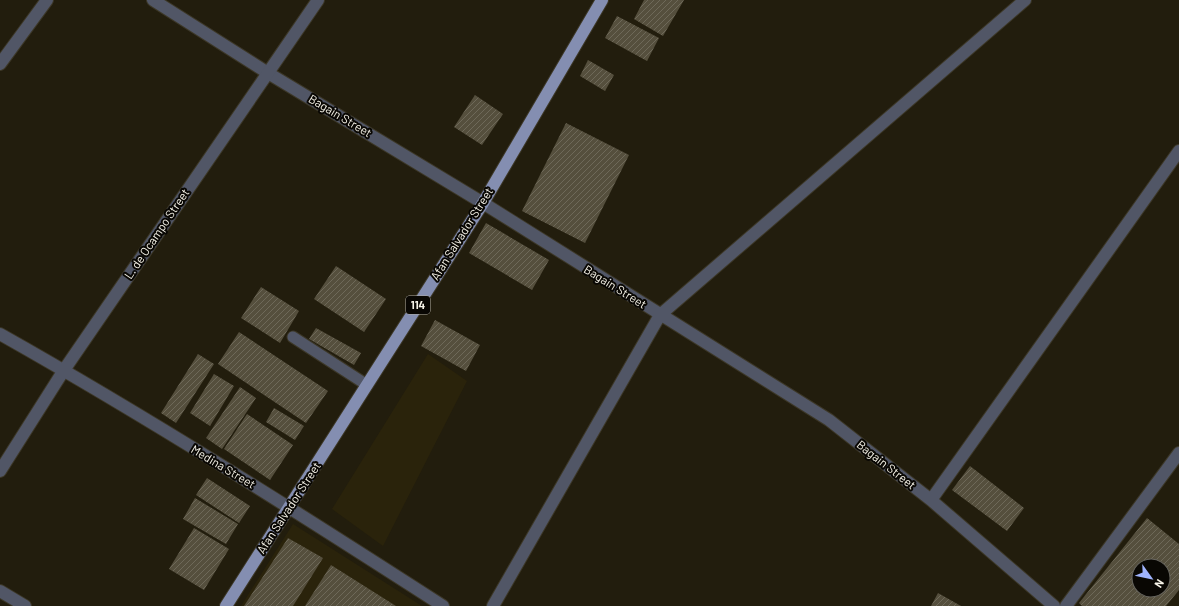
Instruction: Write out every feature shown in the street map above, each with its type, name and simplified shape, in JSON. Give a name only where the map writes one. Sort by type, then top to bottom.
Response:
[{"type":"main road","name":"Afan Salvador Street","points":[[226,606],[483,203],[602,0]]},
{"type":"street","points":[[0,64],[47,0]]},
{"type":"street","name":"Bagain Street","points":[[153,0],[268,73],[483,203],[829,420],[931,500],[1054,606]]},
{"type":"street","name":"L. de Ocampo Street","points":[[0,472],[64,370],[318,0]]},
{"type":"street","points":[[493,606],[660,315],[1025,0]]},
{"type":"street","points":[[931,500],[1179,151]]},
{"type":"street","name":"Medina Street","points":[[0,334],[64,370],[289,507],[443,606]]},
{"type":"street","points":[[1066,606],[1179,453]]},
{"type":"street","points":[[0,591],[25,606]]},
{"type":"lane","points":[[293,337],[367,385]]},
{"type":"shaded area","points":[[428,354],[467,381],[383,546],[332,509]]},
{"type":"shaded area","points":[[293,524],[422,606],[241,606]]},
{"type":"building","points":[[644,0],[684,0],[663,36],[634,19]]},
{"type":"building","points":[[617,16],[659,38],[647,61],[605,38]]},
{"type":"building","points":[[588,60],[614,75],[605,91],[580,76]]},
{"type":"building","points":[[475,95],[503,114],[482,145],[454,127]]},
{"type":"building","points":[[566,123],[629,155],[585,243],[522,211]]},
{"type":"building","points":[[486,223],[549,260],[532,290],[469,253]]},
{"type":"building","points":[[336,266],[386,299],[364,332],[314,299]]},
{"type":"building","points":[[261,287],[299,311],[280,343],[241,318]]},
{"type":"building","points":[[435,320],[480,345],[466,371],[421,346]]},
{"type":"building","points":[[316,328],[361,353],[354,365],[309,339]]},
{"type":"building","points":[[239,332],[328,391],[306,423],[218,364]]},
{"type":"building","points":[[198,354],[214,364],[176,423],[161,413]]},
{"type":"building","points":[[214,374],[234,386],[210,426],[190,413]]},
{"type":"building","points":[[240,387],[256,398],[222,449],[206,438]]},
{"type":"building","points":[[274,408],[304,426],[295,440],[266,422]]},
{"type":"building","points":[[247,414],[293,445],[270,480],[224,449]]},
{"type":"building","points":[[970,466],[1024,508],[1007,531],[952,490]]},
{"type":"building","points":[[207,478],[250,506],[239,523],[196,495]]},
{"type":"building","points":[[195,498],[238,524],[226,544],[183,519]]},
{"type":"building","points":[[1147,518],[1179,544],[1179,590],[1166,606],[1082,606],[1079,603]]},
{"type":"building","points":[[194,528],[229,549],[204,590],[169,569]]},
{"type":"building","points":[[288,538],[323,558],[293,606],[244,606]]},
{"type":"building","points":[[331,565],[396,606],[305,606]]},
{"type":"building","points":[[938,593],[961,606],[931,606]]}]
